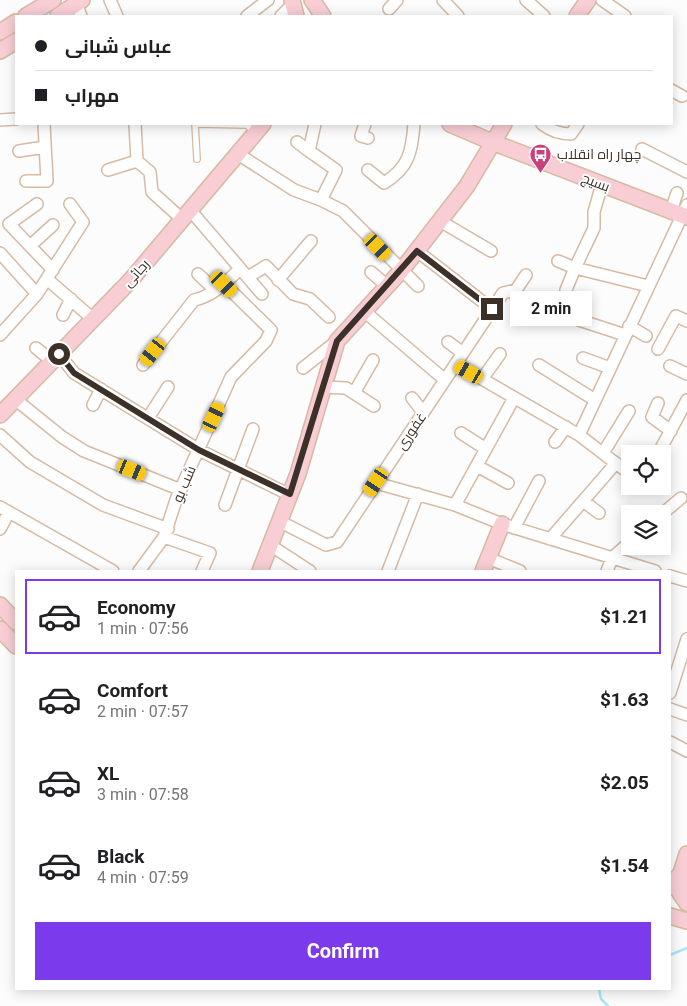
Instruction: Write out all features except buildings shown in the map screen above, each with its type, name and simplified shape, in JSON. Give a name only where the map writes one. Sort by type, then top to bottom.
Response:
[{"type":"street","points":[[28,15],[53,0]]},
{"type":"street","points":[[110,0],[117,15]]},
{"type":"street","points":[[443,0],[457,15]]},
{"type":"street","points":[[526,0],[543,15]]},
{"type":"street","points":[[578,15],[588,0]]},
{"type":"street","points":[[602,0],[624,15]]},
{"type":"street","points":[[248,15],[265,1]]},
{"type":"street","points":[[314,1],[322,15]]},
{"type":"street","points":[[60,15],[80,6]]},
{"type":"street","points":[[282,15],[293,7]]},
{"type":"street","points":[[0,32],[15,23]]},
{"type":"street","points":[[0,50],[15,42]]},
{"type":"street","points":[[673,91],[682,96]]},
{"type":"street","points":[[0,120],[15,119]]},
{"type":"street","points":[[26,181],[47,181],[44,125]]},
{"type":"street","points":[[134,125],[137,161],[150,172],[152,192],[187,215],[262,294]]},
{"type":"street","points":[[309,151],[315,125]]},
{"type":"street","points":[[365,125],[361,136],[368,138]]},
{"type":"street","points":[[368,170],[384,183],[396,176],[410,158],[414,125]]},
{"type":"street","name":"بسیج","points":[[455,125],[469,128],[492,142],[682,212]]},
{"type":"street","points":[[304,368],[337,341],[401,271],[467,186],[503,125]]},
{"type":"street","points":[[544,125],[562,134],[571,134],[577,125]]},
{"type":"street","name":"رجائی","points":[[0,415],[93,319],[187,215],[259,129]]},
{"type":"street","points":[[297,142],[336,170],[321,200]]},
{"type":"street","points":[[19,151],[45,147]]},
{"type":"street","points":[[642,149],[687,172]]},
{"type":"street","points":[[238,154],[294,190],[343,211],[418,286]]},
{"type":"street","points":[[108,170],[137,161]]},
{"type":"street","points":[[566,290],[594,228],[594,212],[602,184]]},
{"type":"street","points":[[579,435],[682,212],[676,193]]},
{"type":"street","points":[[37,204],[9,224],[30,246],[71,299],[93,319]]},
{"type":"street","points":[[2,328],[37,294],[83,222],[70,204]]},
{"type":"street","points":[[440,221],[491,251]]},
{"type":"street","points":[[30,246],[53,225]]},
{"type":"street","points":[[278,280],[311,242]]},
{"type":"street","points":[[417,251],[492,309]]},
{"type":"street","points":[[0,253],[37,294]]},
{"type":"street","points":[[558,261],[575,268],[648,286]]},
{"type":"street","points":[[143,365],[194,300],[206,297],[244,273],[266,266],[293,294],[310,299],[329,317]]},
{"type":"street","points":[[371,272],[387,286]]},
{"type":"street","points":[[198,274],[220,287]]},
{"type":"street","name":"غفوری","points":[[279,521],[326,545],[336,542],[503,293],[516,290],[526,275]]},
{"type":"street","name":"شب بو","points":[[140,570],[166,533],[181,490],[231,377],[266,341],[271,330],[220,287]]},
{"type":"street","points":[[63,315],[71,299]]},
{"type":"street","points":[[364,311],[445,380]]},
{"type":"street","points":[[658,349],[676,316],[687,321]]},
{"type":"street","points":[[578,320],[646,336]]},
{"type":"street","points":[[260,570],[290,494],[337,341]]},
{"type":"street","points":[[448,342],[463,353]]},
{"type":"street","points":[[36,348],[56,358],[74,373],[101,389],[126,399],[148,418],[199,450],[290,494]]},
{"type":"street","points":[[482,379],[500,354]]},
{"type":"street","points":[[583,358],[610,368]]},
{"type":"street","points":[[354,393],[373,360]]},
{"type":"street","points":[[456,364],[579,435],[621,467]]},
{"type":"street","points":[[539,365],[595,400]]},
{"type":"street","points":[[670,366],[687,374]]},
{"type":"street","points":[[323,386],[346,388],[374,406]]},
{"type":"street","points":[[148,418],[168,387]]},
{"type":"street","points":[[93,405],[101,389]]},
{"type":"street","points":[[412,398],[423,412]]},
{"type":"street","points":[[455,505],[514,398]]},
{"type":"street","points":[[15,399],[62,437],[84,451],[181,490]]},
{"type":"street","points":[[658,403],[652,417],[671,431]]},
{"type":"street","points":[[663,445],[685,408]]},
{"type":"street","points":[[603,454],[629,411]]},
{"type":"street","points":[[555,442],[566,427]]},
{"type":"street","points":[[225,505],[253,429]]},
{"type":"street","points":[[461,432],[486,449]]},
{"type":"street","points":[[0,435],[30,462],[104,505],[210,553],[202,570]]},
{"type":"street","points":[[550,539],[616,463]]},
{"type":"street","points":[[477,466],[508,483]]},
{"type":"street","points":[[514,570],[485,565],[508,526],[539,481]]},
{"type":"street","points":[[376,482],[455,505],[508,526],[652,570]]},
{"type":"street","points":[[388,570],[418,494]]},
{"type":"street","points":[[671,507],[682,498]]},
{"type":"street","points":[[583,501],[599,513]]},
{"type":"street","points":[[0,529],[4,510],[111,570]]},
{"type":"street","points":[[270,544],[309,570]]},
{"type":"street","points":[[607,570],[612,558],[621,550]]},
{"type":"street","points":[[671,576],[687,581]]},
{"type":"street","points":[[0,605],[15,621]]},
{"type":"street","points":[[0,629],[15,645]]},
{"type":"street","points":[[671,690],[687,639]]},
{"type":"street","points":[[671,709],[687,715]]},
{"type":"street","points":[[671,743],[687,751]]},
{"type":"street","points":[[687,854],[681,873],[680,892],[687,903]]},
{"type":"street","points":[[671,885],[681,873]]},
{"type":"street","points":[[671,899],[687,903]]},
{"type":"street","points":[[671,916],[687,921]]},
{"type":"lane","points":[[195,125],[198,159]]},
{"type":"lane","points":[[247,125],[259,129]]},
{"type":"waterway","points":[[45,15],[57,8]]},
{"type":"waterway","points":[[8,36],[15,32]]},
{"type":"waterway","points":[[671,955],[687,948]]},
{"type":"waterway","points":[[599,990],[601,999],[608,1006]]},
{"type":"place","name":"چهار راه انقلاب","points":[[541,173]]},
{"type":"route","points":[[59,354],[74,373],[199,450],[290,494],[298,474],[337,341],[417,251],[492,309]]}]
